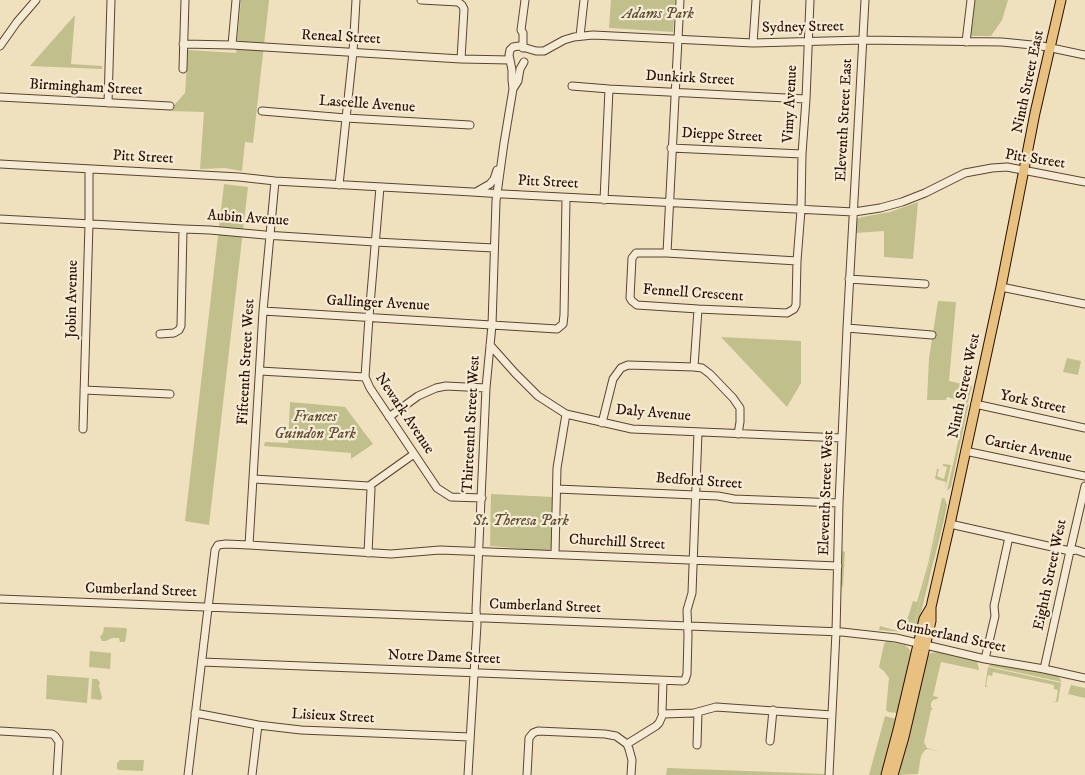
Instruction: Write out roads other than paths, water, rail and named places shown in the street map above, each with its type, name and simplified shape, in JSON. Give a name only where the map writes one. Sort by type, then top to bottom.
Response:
[{"type":"main road","name":"Ninth Street East","points":[[1024,170],[1061,0]]},
{"type":"main road","name":"Ninth Street West","points":[[893,775],[904,737],[922,644],[924,619],[931,607],[950,524],[1024,170]]},
{"type":"main road","name":"Ninth Street West","points":[[886,775],[922,644]]},
{"type":"street","points":[[0,46],[36,0]]},
{"type":"street","points":[[108,103],[111,0]]},
{"type":"street","points":[[182,68],[185,0]]},
{"type":"street","points":[[232,45],[236,0]]},
{"type":"street","points":[[339,185],[353,52],[356,0]]},
{"type":"street","points":[[420,0],[458,2],[462,5],[464,9],[461,58]]},
{"type":"street","points":[[513,89],[518,81],[520,69],[527,55],[522,30],[525,0]]},
{"type":"street","points":[[580,36],[584,0]]},
{"type":"street","points":[[667,253],[668,202],[680,0]]},
{"type":"street","points":[[753,43],[756,0]]},
{"type":"street","name":"Vimy Avenue","points":[[801,210],[810,0]]},
{"type":"street","name":"Eleventh Street East","points":[[854,212],[865,0]]},
{"type":"street","points":[[966,42],[971,0]]},
{"type":"street","points":[[476,192],[494,179],[501,158],[513,89],[509,55],[522,30]]},
{"type":"street","name":"Sydney Street","points":[[524,46],[539,52],[564,40],[593,35],[753,43],[862,40],[1014,43],[1085,55]]},
{"type":"street","name":"Reneal Street","points":[[183,44],[232,45],[492,60],[512,48]]},
{"type":"street","points":[[512,48],[524,46]]},
{"type":"street","name":"Reneal Street","points":[[497,58],[500,60],[510,60]]},
{"type":"street","points":[[510,60],[517,64],[524,62]]},
{"type":"street","name":"Dunkirk Street","points":[[572,86],[806,99]]},
{"type":"street","points":[[604,200],[609,89]]},
{"type":"street","name":"Birmingham Street","points":[[0,97],[170,106]]},
{"type":"street","name":"Lascelle Avenue","points":[[262,111],[470,125]]},
{"type":"street","name":"Dieppe Street","points":[[671,148],[802,154]]},
{"type":"street","name":"Thirteenth Street West","points":[[468,775],[486,388],[492,325],[494,248],[501,158]]},
{"type":"street","name":"Pitt Street","points":[[0,164],[566,198],[854,212],[902,202],[965,173],[992,168],[1007,167],[1085,182]]},
{"type":"street","name":"Jobin Avenue","points":[[83,429],[89,224],[88,169]]},
{"type":"street","name":"Fifteenth Street West","points":[[250,545],[263,311],[275,181]]},
{"type":"street","points":[[365,377],[368,317],[380,187]]},
{"type":"street","name":"Gallinger Avenue","points":[[263,311],[556,329],[563,324],[566,198]]},
{"type":"street","name":"Fennell Crescent","points":[[797,261],[638,253],[633,256],[630,298],[637,305],[787,313],[791,311],[796,305],[801,210]]},
{"type":"street","name":"Eleventh Street West","points":[[830,775],[842,438],[854,212]]},
{"type":"street","name":"Aubin Avenue","points":[[0,219],[494,248]]},
{"type":"street","points":[[160,334],[174,333],[181,326],[183,229]]},
{"type":"street","points":[[849,279],[925,284]]},
{"type":"street","points":[[1001,287],[1085,304]]},
{"type":"street","points":[[694,368],[698,309]]},
{"type":"street","points":[[847,328],[932,335]]},
{"type":"street","name":"Daly Avenue","points":[[490,345],[538,396],[566,414],[632,429],[842,438]]},
{"type":"street","points":[[602,422],[613,379],[621,368],[628,365],[702,368],[733,398],[740,408],[738,434]]},
{"type":"street","name":"Newark Avenue","points":[[260,371],[365,377],[370,388],[437,488],[451,496],[482,498]]},
{"type":"street","points":[[389,416],[418,396],[436,388],[446,386],[486,388]]},
{"type":"street","points":[[84,390],[170,394]]},
{"type":"street","name":"York Street","points":[[976,404],[1085,428]]},
{"type":"street","points":[[555,554],[557,468],[566,414]]},
{"type":"street","points":[[687,626],[687,610],[692,593],[694,560],[698,432]]},
{"type":"street","name":"Cartier Avenue","points":[[965,451],[1085,476]]},
{"type":"street","points":[[254,479],[369,486],[414,454]]},
{"type":"street","points":[[368,553],[371,489],[369,486]]},
{"type":"street","name":"Eighth Street West","points":[[1044,669],[1085,486]]},
{"type":"street","name":"Bedford Street","points":[[557,489],[840,503]]},
{"type":"street","points":[[950,524],[1085,553]]},
{"type":"street","points":[[986,659],[995,616],[994,606],[1009,537]]},
{"type":"street","name":"Churchill Street","points":[[208,607],[215,550],[218,545],[226,544],[390,554],[440,550],[838,566]]},
{"type":"street","name":"Cumberland Street","points":[[0,599],[836,632],[896,638],[986,659],[1085,678]]},
{"type":"street","points":[[188,775],[208,607]]},
{"type":"street","name":"Notre Dame Street","points":[[202,662],[683,681],[687,674],[687,626]]},
{"type":"street","points":[[627,744],[656,726],[663,714],[663,681]]},
{"type":"street","points":[[663,714],[698,712],[716,707],[832,715]]},
{"type":"street","points":[[770,741],[773,710]]},
{"type":"street","points":[[698,712],[698,745]]},
{"type":"street","name":"Lisieux Street","points":[[195,713],[258,725],[301,730],[470,737]]},
{"type":"street","points":[[252,775],[258,725]]},
{"type":"street","points":[[0,731],[52,734],[55,736],[59,742],[57,775]]},
{"type":"street","points":[[527,775],[528,738],[535,731],[616,736],[627,744],[632,760],[631,775]]},
{"type":"park label","name":"Adams Park","points":[[658,15]]},
{"type":"park label","name":"Frances Guindon Park","points":[[315,426]]},
{"type":"park label","name":"St. Theresa Park","points":[[521,522]]}]
